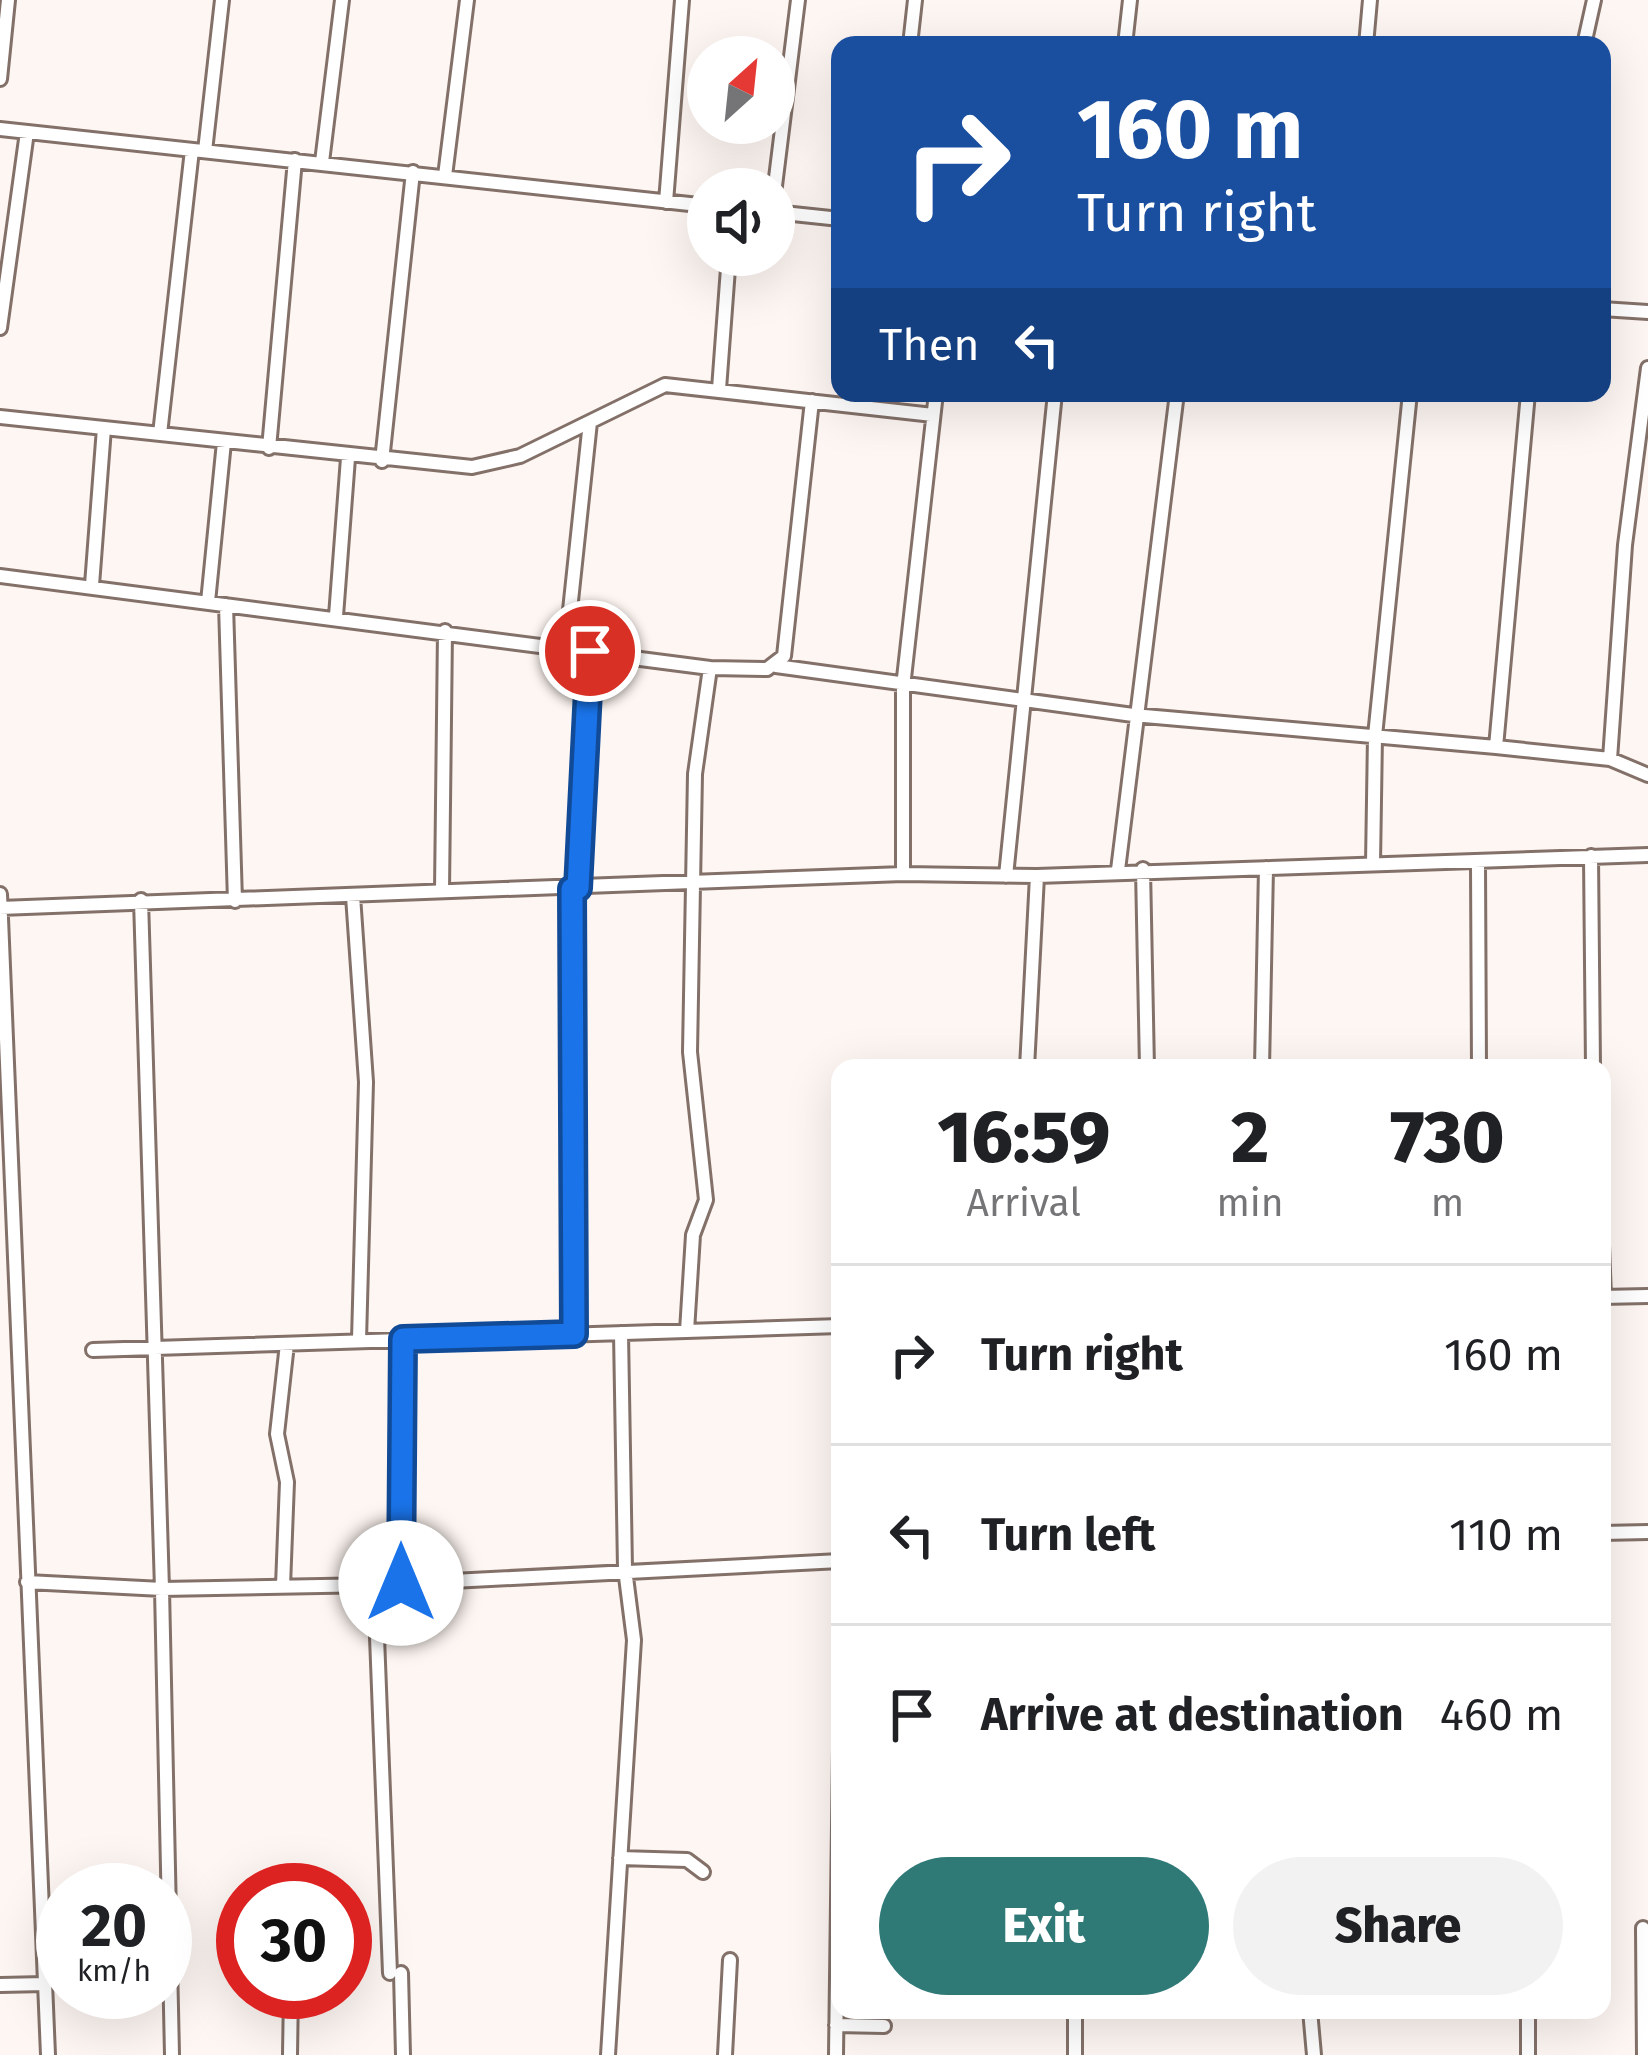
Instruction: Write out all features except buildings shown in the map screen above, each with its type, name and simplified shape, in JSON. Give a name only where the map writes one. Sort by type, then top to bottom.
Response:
[{"type":"street","points":[[0,79],[8,0]]},
{"type":"street","points":[[160,434],[222,0]]},
{"type":"street","points":[[322,162],[342,0]]},
{"type":"street","points":[[445,176],[466,0]]},
{"type":"street","points":[[666,202],[682,0]]},
{"type":"street","points":[[777,168],[798,0]]},
{"type":"street","points":[[911,36],[915,0]]},
{"type":"street","points":[[1126,36],[1130,0]]},
{"type":"street","points":[[1367,36],[1370,0]]},
{"type":"street","points":[[1586,36],[1594,0]]},
{"type":"street","points":[[0,129],[687,204]]},
{"type":"street","points":[[0,328],[27,133]]},
{"type":"street","points":[[269,448],[295,160]]},
{"type":"street","points":[[382,461],[413,172]]},
{"type":"street","points":[[795,214],[831,218]]},
{"type":"street","points":[[719,389],[727,276]]},
{"type":"street","points":[[1611,310],[1648,312]]},
{"type":"street","points":[[1610,758],[1625,544],[1648,368]]},
{"type":"street","points":[[0,417],[348,458],[495,465],[655,387],[719,389],[933,415]]},
{"type":"street","points":[[776,666],[784,656],[812,401]]},
{"type":"street","points":[[903,874],[904,687],[935,402]]},
{"type":"street","points":[[1006,876],[1054,402]]},
{"type":"street","points":[[1118,870],[1133,715],[1176,402]]},
{"type":"street","points":[[1373,864],[1376,736],[1409,402]]},
{"type":"street","points":[[1496,747],[1527,402]]},
{"type":"street","points":[[566,648],[590,422]]},
{"type":"street","points":[[92,585],[104,428]]},
{"type":"street","points":[[208,602],[224,442]]},
{"type":"street","points":[[335,616],[348,458]]},
{"type":"street","points":[[0,576],[710,668],[776,666],[1133,715],[1610,758],[1645,770]]},
{"type":"street","points":[[226,605],[235,901]]},
{"type":"street","points":[[442,890],[445,631]]},
{"type":"street","points":[[574,1334],[575,888],[590,651]]},
{"type":"street","points":[[687,1330],[693,1235],[706,1200],[690,1052],[695,774],[710,668]]},
{"type":"street","points":[[1,908],[442,890],[693,886],[903,874],[1037,876],[1143,869],[1478,865],[1648,855]]},
{"type":"street","points":[[1591,856],[1593,1059]]},
{"type":"street","points":[[1478,865],[1479,1059]]},
{"type":"street","points":[[1262,1059],[1266,868]]},
{"type":"street","points":[[1143,869],[1148,1059]]},
{"type":"street","points":[[1027,1059],[1037,876]]},
{"type":"street","points":[[0,894],[7,1323],[27,1582],[40,1863]]},
{"type":"street","points":[[353,896],[366,1082],[358,1340]]},
{"type":"street","points":[[141,900],[162,1589],[165,1863]]},
{"type":"street","points":[[1611,1297],[1648,1296]]},
{"type":"street","points":[[93,1350],[831,1326]]},
{"type":"street","points":[[608,2055],[634,1640],[625,1569],[620,1333]]},
{"type":"street","points":[[401,1583],[403,1339]]},
{"type":"street","points":[[284,1586],[287,1482],[277,1434],[287,1344]]},
{"type":"street","points":[[1611,1533],[1648,1532]]},
{"type":"street","points":[[27,1582],[162,1589],[375,1585],[831,1561]]},
{"type":"street","points":[[375,1585],[403,2055]]},
{"type":"street","points":[[620,1858],[686,1860],[703,1872]]},
{"type":"street","points":[[1643,1928],[1644,2055]]},
{"type":"street","points":[[725,2055],[730,1960]]},
{"type":"street","points":[[0,1984],[36,1984]]},
{"type":"street","points":[[46,2019],[48,2055]]},
{"type":"street","points":[[169,2019],[172,2055]]},
{"type":"street","points":[[290,2055],[291,2019]]},
{"type":"street","points":[[836,2019],[836,2055]]},
{"type":"street","points":[[1075,2055],[1076,2019]]},
{"type":"street","points":[[1311,2019],[1314,2055]]},
{"type":"street","points":[[1528,2019],[1528,2055]]},
{"type":"street","points":[[836,2025],[884,2026]]},
{"type":"route","points":[[401,1583],[403,1339],[574,1334],[572,889],[578,888],[590,651]]}]
